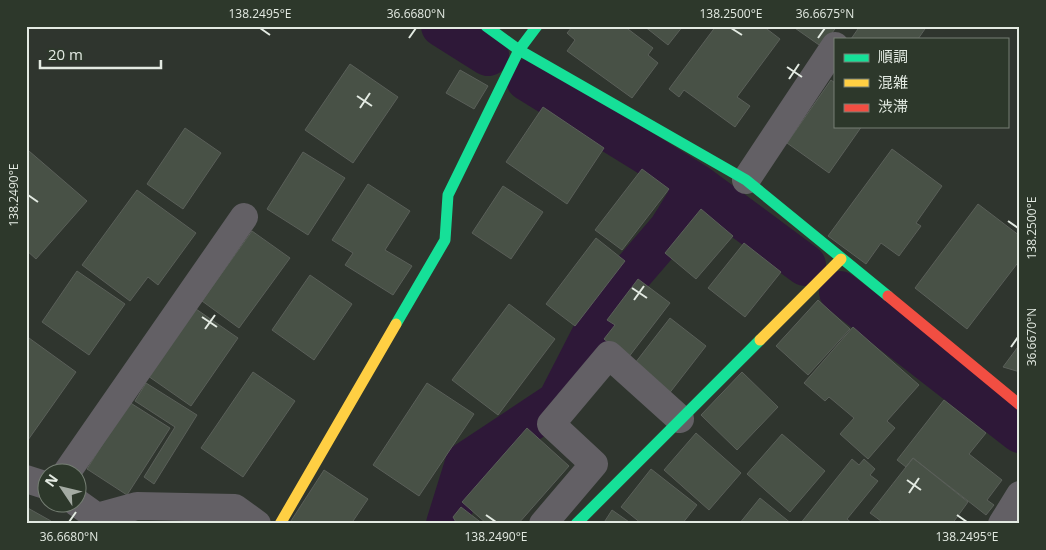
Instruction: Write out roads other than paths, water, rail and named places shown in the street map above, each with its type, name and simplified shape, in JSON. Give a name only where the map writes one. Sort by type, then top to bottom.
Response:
[{"type":"street","points":[[486,26],[519,50],[746,180],[1020,404]]},
{"type":"street","points":[[280,524],[445,240],[448,194],[519,50],[537,26]]},
{"type":"street","points":[[840,38],[848,26]]},
{"type":"street","points":[[746,180],[834,48]]},
{"type":"street","points":[[74,462],[244,217]]},
{"type":"street","points":[[576,524],[841,259]]},
{"type":"street","points":[[543,524],[594,464],[551,424],[609,355],[680,418]]},
{"type":"street","points":[[26,479],[38,483]]},
{"type":"street","points":[[1002,524],[1020,495]]},
{"type":"street","points":[[89,515],[137,506],[205,506],[235,508],[257,524]]},
{"type":"waterway","points":[[442,26],[488,55]]},
{"type":"waterway","points":[[527,80],[697,185],[805,265]]},
{"type":"waterway","points":[[447,524],[466,463],[558,402],[613,295],[669,230],[697,185]]},
{"type":"waterway","points":[[840,292],[1020,432]]}]
